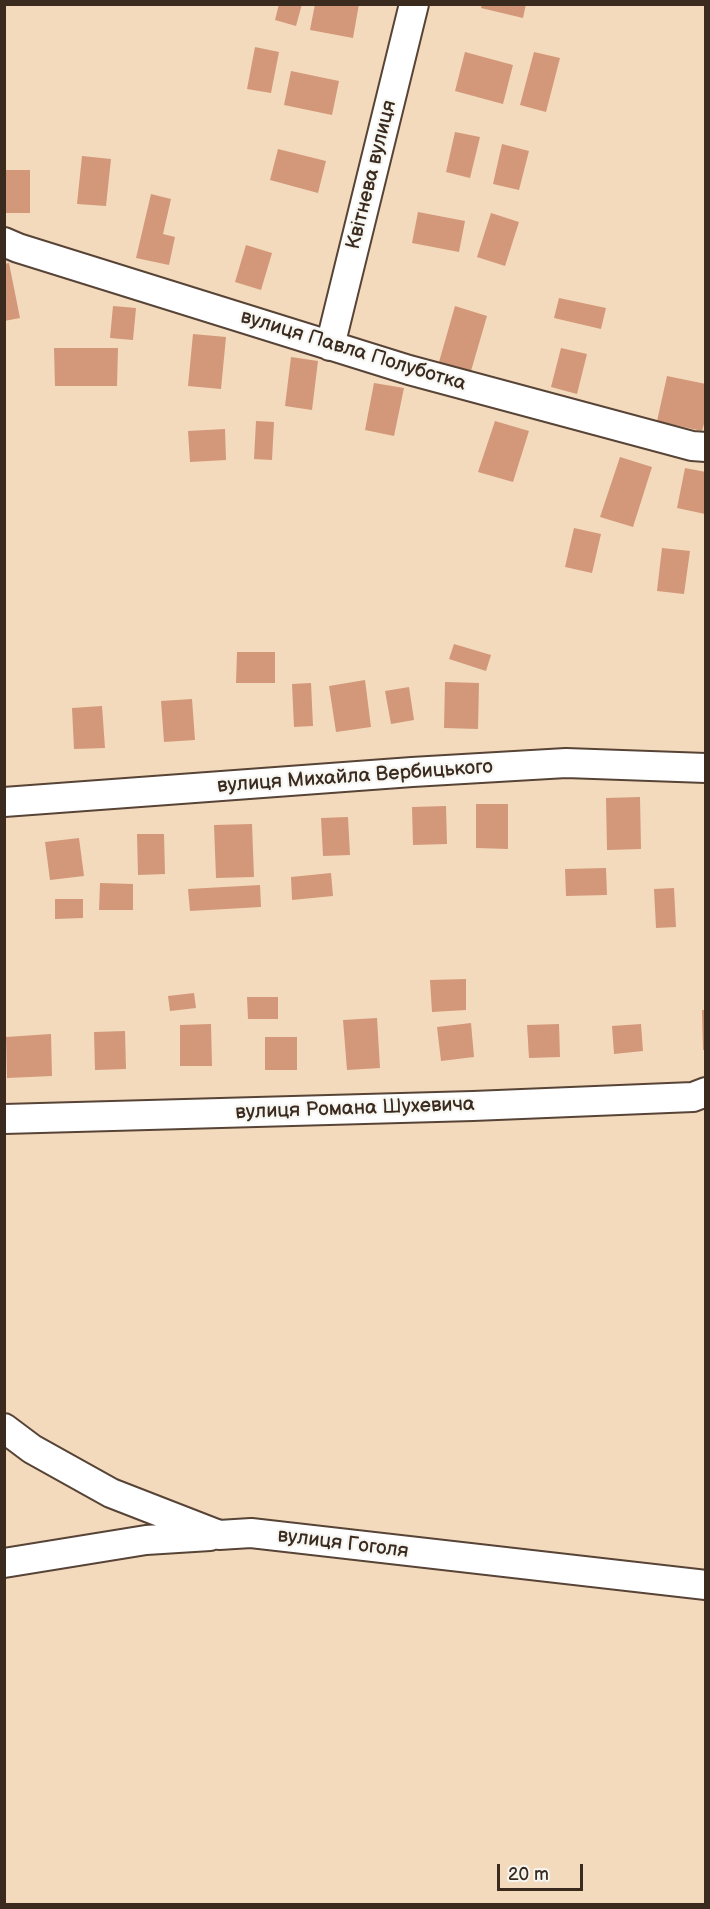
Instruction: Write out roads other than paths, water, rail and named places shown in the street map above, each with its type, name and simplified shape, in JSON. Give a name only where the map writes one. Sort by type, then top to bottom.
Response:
[{"type":"street","name":"Квітнева вулиця","points":[[330,346],[414,4]]},
{"type":"street","name":"вулиця Павла Полуботка","points":[[4,242],[409,370],[692,446],[705,447]]},
{"type":"street","name":"вулиця Михайла Вербицького","points":[[4,802],[389,773],[566,763],[705,768]]},
{"type":"street","name":"вулиця Романа Шухевича","points":[[4,1119],[473,1106],[693,1097],[705,1092]]},
{"type":"street","name":"вулиця Гоголя","points":[[4,1428],[32,1449],[111,1493],[219,1535],[251,1533],[705,1585]]},
{"type":"street","points":[[4,1563],[146,1540],[219,1535]]}]
